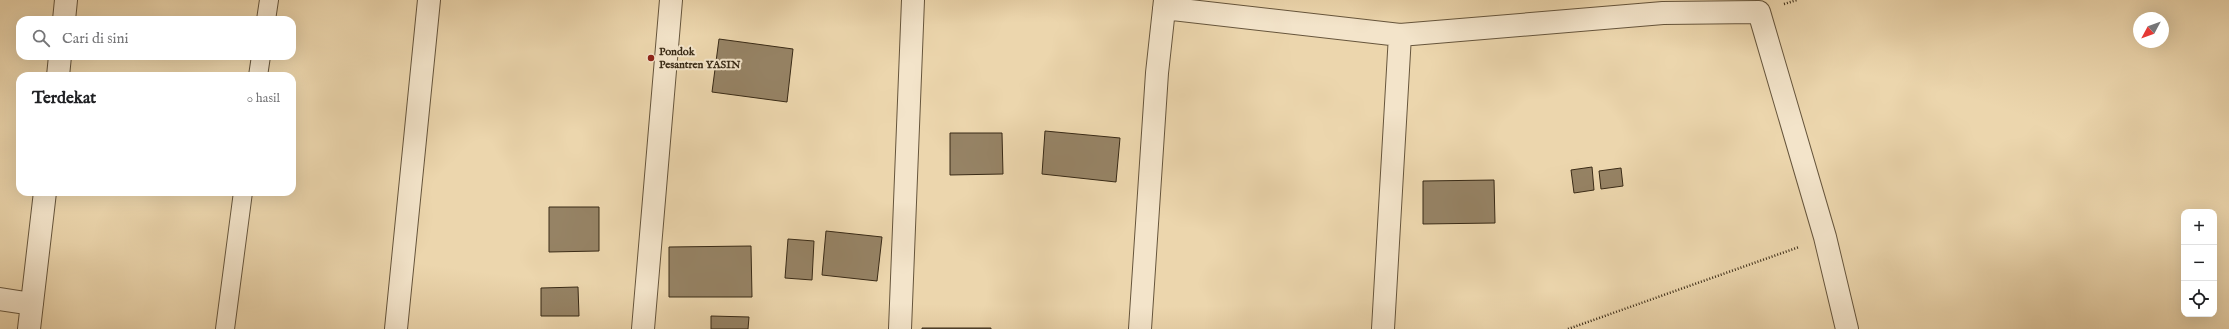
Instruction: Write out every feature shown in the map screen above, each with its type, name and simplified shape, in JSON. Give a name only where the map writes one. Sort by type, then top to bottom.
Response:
[{"type":"street","points":[[64,16],[66,0]]},
{"type":"street","points":[[396,329],[430,0]]},
{"type":"street","points":[[643,329],[671,0]]},
{"type":"street","points":[[900,329],[913,0]]},
{"type":"street","points":[[1140,329],[1157,73],[1165,4],[1400,35],[1663,6],[1759,12],[1825,237],[1847,329]]},
{"type":"street","points":[[1383,329],[1400,35]]},
{"type":"street","points":[[58,72],[60,60]]},
{"type":"street","points":[[29,329],[45,196]]},
{"type":"street","points":[[0,299],[32,304]]},
{"type":"lane","points":[[266,16],[268,0]]},
{"type":"lane","points":[[259,72],[260,60]]},
{"type":"lane","points":[[225,329],[242,196]]},
{"type":"path","points":[[1568,329],[1825,237]]},
{"type":"building","points":[[719,39],[793,49],[787,102],[712,92]]},
{"type":"building","points":[[1045,131],[1120,138],[1116,182],[1042,174]]},
{"type":"building","points":[[950,133],[1002,133],[1003,174],[950,175]]},
{"type":"building","points":[[1592,167],[1594,190],[1574,193],[1571,170]]},
{"type":"building","points":[[1621,168],[1623,186],[1601,189],[1599,171]]},
{"type":"building","points":[[1494,180],[1495,223],[1423,224],[1423,181]]},
{"type":"building","points":[[549,207],[599,207],[599,251],[549,252]]},
{"type":"building","points":[[826,231],[882,237],[877,281],[822,275]]},
{"type":"building","points":[[788,239],[814,241],[812,280],[785,278]]},
{"type":"building","points":[[751,246],[752,297],[669,297],[669,247]]},
{"type":"building","points":[[578,287],[579,316],[541,316],[541,288]]},
{"type":"building","points":[[711,316],[749,317],[748,329],[711,329]]},
{"type":"building","points":[[991,328],[991,329],[922,329]]},
{"type":"place","name":"Pondok Pesantren YASIN","points":[[651,58]]}]
